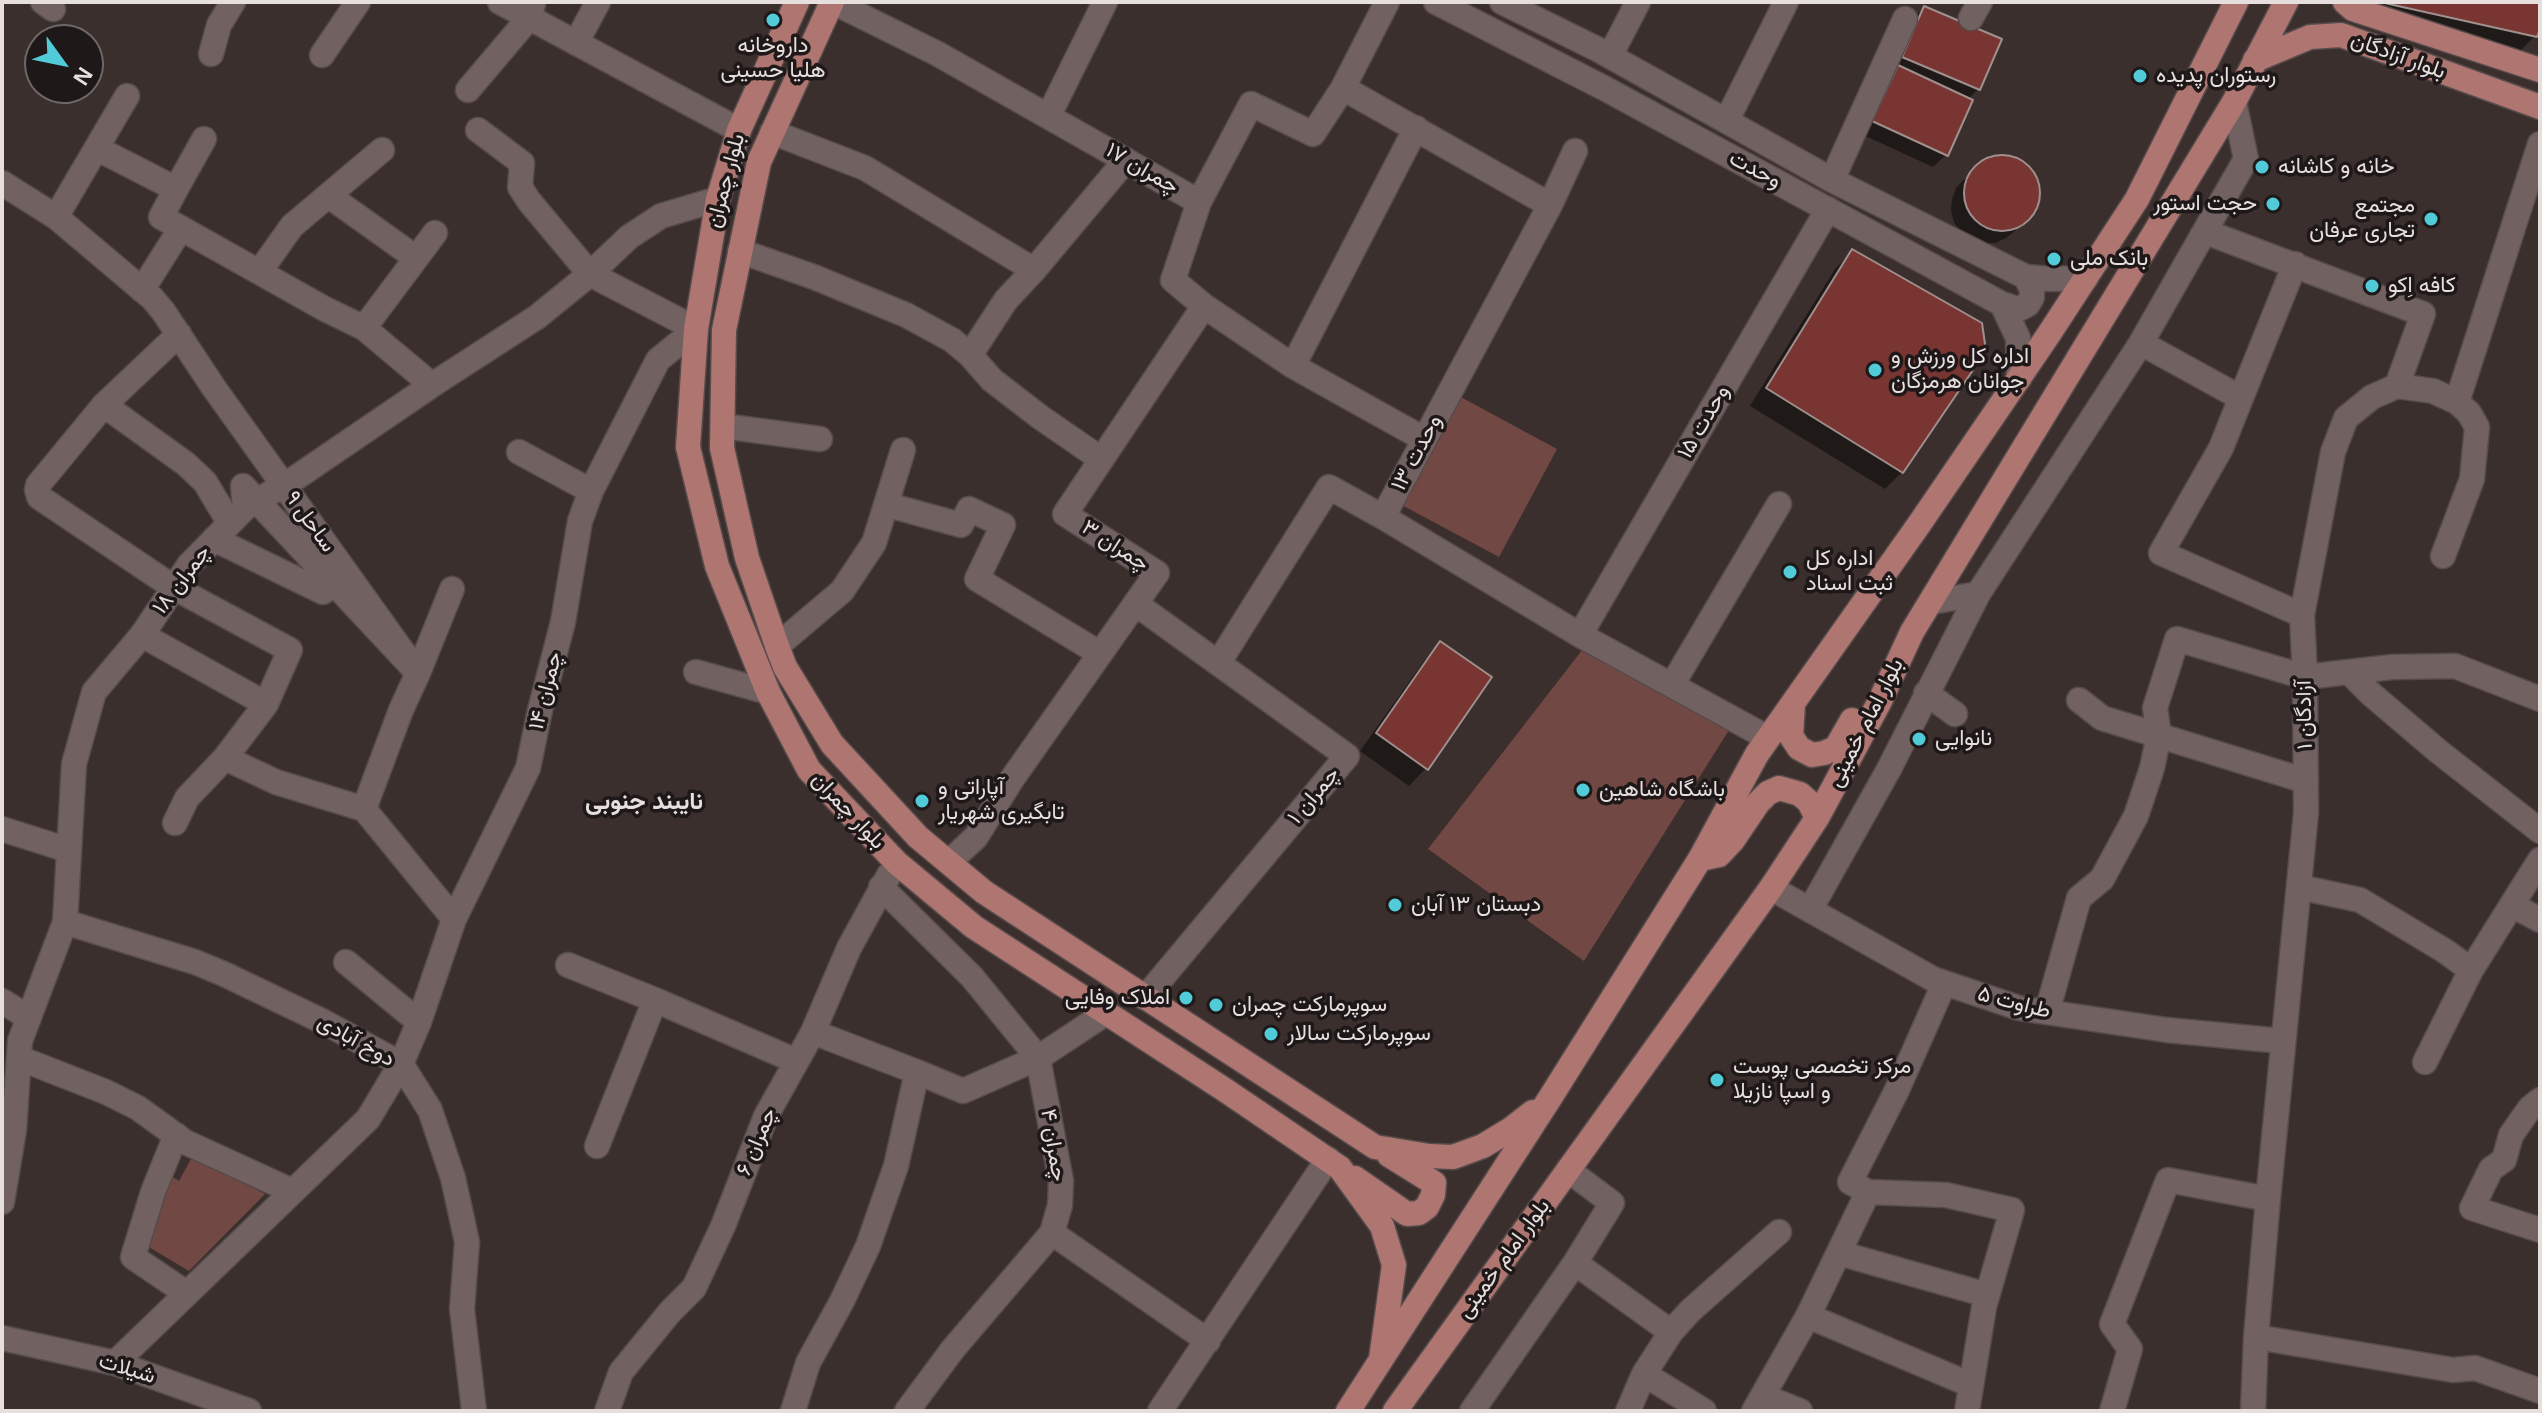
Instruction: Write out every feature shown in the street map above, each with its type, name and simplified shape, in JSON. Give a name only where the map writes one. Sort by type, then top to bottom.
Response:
[{"type":"main road","name":"بلوار چمران","points":[[797,2],[739,130],[718,199],[696,329],[688,447],[717,566],[768,692],[809,770],[897,863],[974,927],[1334,1163],[1382,1226],[1394,1265],[1381,1359]]},
{"type":"main road","name":"بلوار چمران","points":[[833,2],[759,162],[724,330],[722,448],[747,558],[777,646],[785,667],[832,744],[918,837],[984,892],[1375,1147],[1453,1157],[1502,1135],[1550,1098]]},
{"type":"main road","name":"بلوار امام خمینی","points":[[1348,1411],[1700,859],[1757,754],[2019,379],[2137,199],[2236,2]]},
{"type":"main road","name":"بلوار امام خمینی","points":[[1395,1411],[1771,888],[1817,818],[1880,701],[1912,632],[2234,102],[2286,2]]},
{"type":"main road","name":"بلوار آزادگان","points":[[2345,2],[2353,9],[2540,70]]},
{"type":"main road","name":"بلوار آزادگان","points":[[2255,60],[2310,37],[2341,35],[2540,107]]},
{"type":"main road","points":[[1794,702],[1791,736],[1799,748],[1812,755],[1836,748],[1862,702],[1912,632]]},
{"type":"main road","points":[[1700,859],[1719,855],[1758,803],[1779,788],[1800,794],[1809,802],[1817,818]]},
{"type":"main road","points":[[897,863],[918,837]]},
{"type":"main road","points":[[1334,1163],[1407,1214],[1419,1213],[1427,1207],[1434,1183],[1375,1147]]},
{"type":"street","points":[[211,54],[219,25],[233,2]]},
{"type":"street","points":[[322,55],[358,2]]},
{"type":"street","points":[[500,2],[531,10],[576,43],[739,130]]},
{"type":"street","points":[[576,43],[598,2]]},
{"type":"street","name":"چمران ۱۷","points":[[833,2],[938,54],[1199,202],[1173,280],[1204,306],[1293,366],[1424,439]]},
{"type":"street","points":[[1049,115],[1105,2]]},
{"type":"street","points":[[1199,202],[1251,104],[1313,134],[1343,88],[1387,2]]},
{"type":"street","name":"وحدت","points":[[1436,2],[1604,88],[2002,304]]},
{"type":"street","name":"وحدت","points":[[1502,2],[1610,56],[1832,180],[2026,277],[2086,278]]},
{"type":"street","points":[[1610,56],[1638,2]]},
{"type":"street","points":[[1727,120],[1786,2]]},
{"type":"street","points":[[468,90],[531,10]]},
{"type":"street","points":[[1832,180],[1905,19]]},
{"type":"street","points":[[1343,88],[1550,205]]},
{"type":"street","points":[[56,217],[127,96]]},
{"type":"street","points":[[1810,910],[1889,769],[1978,594],[2141,343],[2246,159],[2234,102]]},
{"type":"street","points":[[1293,366],[1416,128]]},
{"type":"street","points":[[478,130],[522,163],[520,187],[590,274],[696,329]]},
{"type":"street","points":[[772,132],[865,168],[1034,270]]},
{"type":"street","points":[[204,139],[161,217],[364,328],[432,385]]},
{"type":"street","points":[[2457,402],[2540,144]]},
{"type":"street","points":[[98,149],[176,189]]},
{"type":"street","points":[[260,271],[292,226],[382,150]]},
{"type":"street","name":"وحدت ۱۳","points":[[1219,662],[1329,487],[1383,517],[1550,205],[1575,151]]},
{"type":"street","points":[[970,355],[1006,300],[1126,160]]},
{"type":"street","name":"ساحل ۹","points":[[2,183],[56,217],[163,311],[214,388],[418,673]]},
{"type":"street","points":[[329,196],[416,258]]},
{"type":"street","name":"چمران ۱۸","points":[[2,1202],[14,1130],[20,1041],[65,922],[74,764],[94,692],[142,635],[173,587],[229,523],[537,317],[629,237],[661,216],[718,199]]},
{"type":"street","name":"وحدت ۱۵","points":[[1580,635],[1828,209]]},
{"type":"street","points":[[142,290],[181,228]]},
{"type":"street","points":[[2206,232],[2423,314],[2397,386],[2433,391],[2457,402],[2469,413],[2477,427],[2472,479],[2443,556]]},
{"type":"street","points":[[364,328],[435,233]]},
{"type":"street","points":[[740,251],[906,315],[952,340],[992,380],[1101,459]]},
{"type":"street","points":[[2295,264],[2221,448],[2161,553],[2302,615]]},
{"type":"street","points":[[2002,304],[2014,308],[2028,304],[2032,290],[2026,277]]},
{"type":"street","points":[[2002,304],[2018,338],[2019,379]]},
{"type":"street","name":"چمران ۳","points":[[949,862],[976,837],[1012,779],[1157,573],[1065,514],[1204,306]]},
{"type":"street","name":"چمران ۱۴","points":[[115,1363],[368,1119],[401,1064],[419,1022],[454,919],[528,768],[563,622],[580,521],[591,491],[658,360],[696,329]]},
{"type":"street","points":[[175,823],[187,798],[225,758],[266,704],[290,650],[173,587],[39,497],[38,485],[104,405],[179,334]]},
{"type":"street","points":[[2141,343],[2241,398]]},
{"type":"street","name":"آزادگان ۱","points":[[2253,1411],[2256,1337],[2282,1041],[2306,813],[2302,615],[2333,452],[2346,418],[2372,397],[2397,386]]},
{"type":"street","points":[[104,405],[186,464],[205,482],[229,523],[323,592]]},
{"type":"street","points":[[723,426],[820,439]]},
{"type":"street","points":[[777,646],[842,591],[874,543],[903,450]]},
{"type":"street","points":[[519,452],[591,491]]},
{"type":"street","name":"ساحل ۹","points":[[229,523],[243,486],[418,673]]},
{"type":"street","points":[[1672,685],[1779,504]]},
{"type":"street","points":[[888,505],[961,525],[969,509],[1003,525],[977,579],[1099,653]]},
{"type":"street","points":[[1383,517],[1580,635],[1768,738]]},
{"type":"street","points":[[364,809],[401,710],[452,589]]},
{"type":"street","points":[[1931,602],[1978,594]]},
{"type":"street","name":"چمران ۱","points":[[1136,604],[1347,756],[1145,998]]},
{"type":"street","points":[[142,635],[266,704]]},
{"type":"street","points":[[2047,1012],[2079,898],[2102,879],[2136,816],[2159,735],[2155,708],[2177,639],[2305,677],[2392,667],[2455,666],[2540,699]]},
{"type":"street","points":[[696,672],[768,692]]},
{"type":"street","points":[[2349,672],[2438,751],[2540,831]]},
{"type":"street","points":[[1926,693],[1955,714]]},
{"type":"street","points":[[2079,700],[2102,718],[2306,781]]},
{"type":"street","points":[[225,758],[276,782],[364,809],[454,919]]},
{"type":"street","points":[[2,829],[68,850]]},
{"type":"street","points":[[2425,1062],[2471,970],[2540,860]]},
{"type":"street","name":"چمران ۶","points":[[607,1411],[621,1372],[694,1288],[723,1226],[766,1116],[813,1032],[849,948],[897,863]]},
{"type":"street","name":"چمران ۴","points":[[881,887],[972,977],[1038,1058],[1061,1181],[1060,1205],[1052,1233],[953,1349],[907,1411]]},
{"type":"street","points":[[2299,887],[2360,900],[2471,970]]},
{"type":"street","name":"طراوت ۵","points":[[1771,888],[1944,984],[2019,1008],[2167,1030],[2282,1041]]},
{"type":"street","points":[[2512,905],[2540,920]]},
{"type":"street","name":"دوخ آبادی","points":[[65,922],[195,962],[324,1022],[401,1064],[430,1110],[453,1178],[467,1242],[462,1309],[474,1411]]},
{"type":"street","points":[[346,962],[419,1022]]},
{"type":"street","points":[[568,965],[796,1061]]},
{"type":"street","points":[[1944,984],[1897,1090],[1850,1182],[1868,1192],[1946,1195],[2012,1210],[1987,1295],[1967,1411]]},
{"type":"street","points":[[597,1146],[655,1000]]},
{"type":"street","points":[[2,1001],[29,1018]]},
{"type":"street","points":[[813,1032],[963,1091],[1038,1058],[1106,1013]]},
{"type":"street","points":[[19,1058],[106,1092],[138,1108],[185,1142],[292,1191]]},
{"type":"street","points":[[793,1411],[808,1363],[868,1246],[896,1166],[917,1072]]},
{"type":"street","points":[[2540,1100],[2530,1108],[2511,1135],[2504,1160],[2491,1169],[2472,1208],[2540,1230]]},
{"type":"street","points":[[176,1135],[153,1192],[133,1257],[186,1293]]},
{"type":"street","points":[[1160,1411],[1334,1163]]},
{"type":"street","points":[[1472,1411],[1575,1263],[1612,1203],[1568,1170]]},
{"type":"street","points":[[2112,1411],[2130,1349],[2112,1324],[2168,1180],[2268,1199]]},
{"type":"street","points":[[1800,1411],[1759,1403],[1808,1316],[1868,1192]]},
{"type":"street","points":[[1628,1411],[1644,1374],[1671,1332],[1690,1311],[1779,1232]]},
{"type":"street","points":[[1052,1233],[1208,1341]]},
{"type":"street","points":[[1839,1253],[1987,1295]]},
{"type":"street","points":[[1575,1263],[1671,1332]]},
{"type":"street","points":[[1808,1316],[1971,1385]]},
{"type":"street","points":[[2256,1337],[2453,1370],[2475,1368],[2540,1391]]},
{"type":"street","name":"شیلات","points":[[2,1338],[115,1363],[249,1411]]},
{"type":"street","points":[[1644,1374],[1704,1411]]},
{"type":"shaded area","points":[[1457,395],[1557,449],[1499,557],[1398,503]]},
{"type":"shaded area","name":"باشگاه شاهین","points":[[1586,645],[1729,730],[1584,961],[1428,849]]},
{"type":"shaded area","points":[[192,1157],[265,1194],[189,1271],[142,1243],[168,1174],[179,1181]]},
{"type":"building","points":[[2380,2],[2540,2],[2540,29],[2537,37]]},
{"type":"building","points":[[1924,6],[2002,39],[1980,90],[1902,57]]},
{"type":"building","points":[[1898,65],[1973,100],[1948,156],[1872,121]]},
{"type":"building","points":[[1995,155],[2009,155],[2023,161],[2034,172],[2040,193],[2038,208],[2029,220],[2017,229],[1995,231],[1981,225],[1970,214],[1964,200],[1964,186],[1970,172],[1981,161]]},
{"type":"building","name":"اداره کل ورزش و جوانان هرمزگان","points":[[1852,249],[1982,323],[1986,351],[1903,473],[1766,388]]},
{"type":"building","points":[[1440,641],[1492,677],[1428,770],[1376,733]]},
{"type":"place","name":"داروخانه هلیا حسینی","points":[[773,20]]},
{"type":"place","name":"رستوران پدیده","points":[[2140,76]]},
{"type":"place","name":"خانه و کاشانه","points":[[2262,167]]},
{"type":"place","name":"حجت استور","points":[[2273,204]]},
{"type":"place","name":"مجتمع تجاری عرفان","points":[[2431,219]]},
{"type":"place","name":"بانک ملی","points":[[2054,259]]},
{"type":"place","name":"کافه اِکو","points":[[2372,286]]},
{"type":"place","name":"اداره کل ورزش و جوانان هرمزگان","points":[[1875,370]]},
{"type":"place","name":"اداره کل ثبت اسناد","points":[[1790,572]]},
{"type":"place","name":"نانوایی","points":[[1919,739]]},
{"type":"place","name":"باشگاه شاهین","points":[[1583,790]]},
{"type":"place","name":"آپاراتی و تابگیری شهریار","points":[[922,801]]},
{"type":"place","name":"دبستان ۱۳ آبان","points":[[1395,905]]},
{"type":"place","name":"املاک وفایی","points":[[1186,998]]},
{"type":"place","name":"سوپرمارکت چمران","points":[[1216,1005]]},
{"type":"place","name":"سوپرمارکت سالار","points":[[1271,1034]]},
{"type":"place","name":"مرکز تخصصی پوست و اسپا نازیلا","points":[[1717,1080]]},
{"type":"district","name":"نایبند جنوبی","points":[[644,802]]}]
